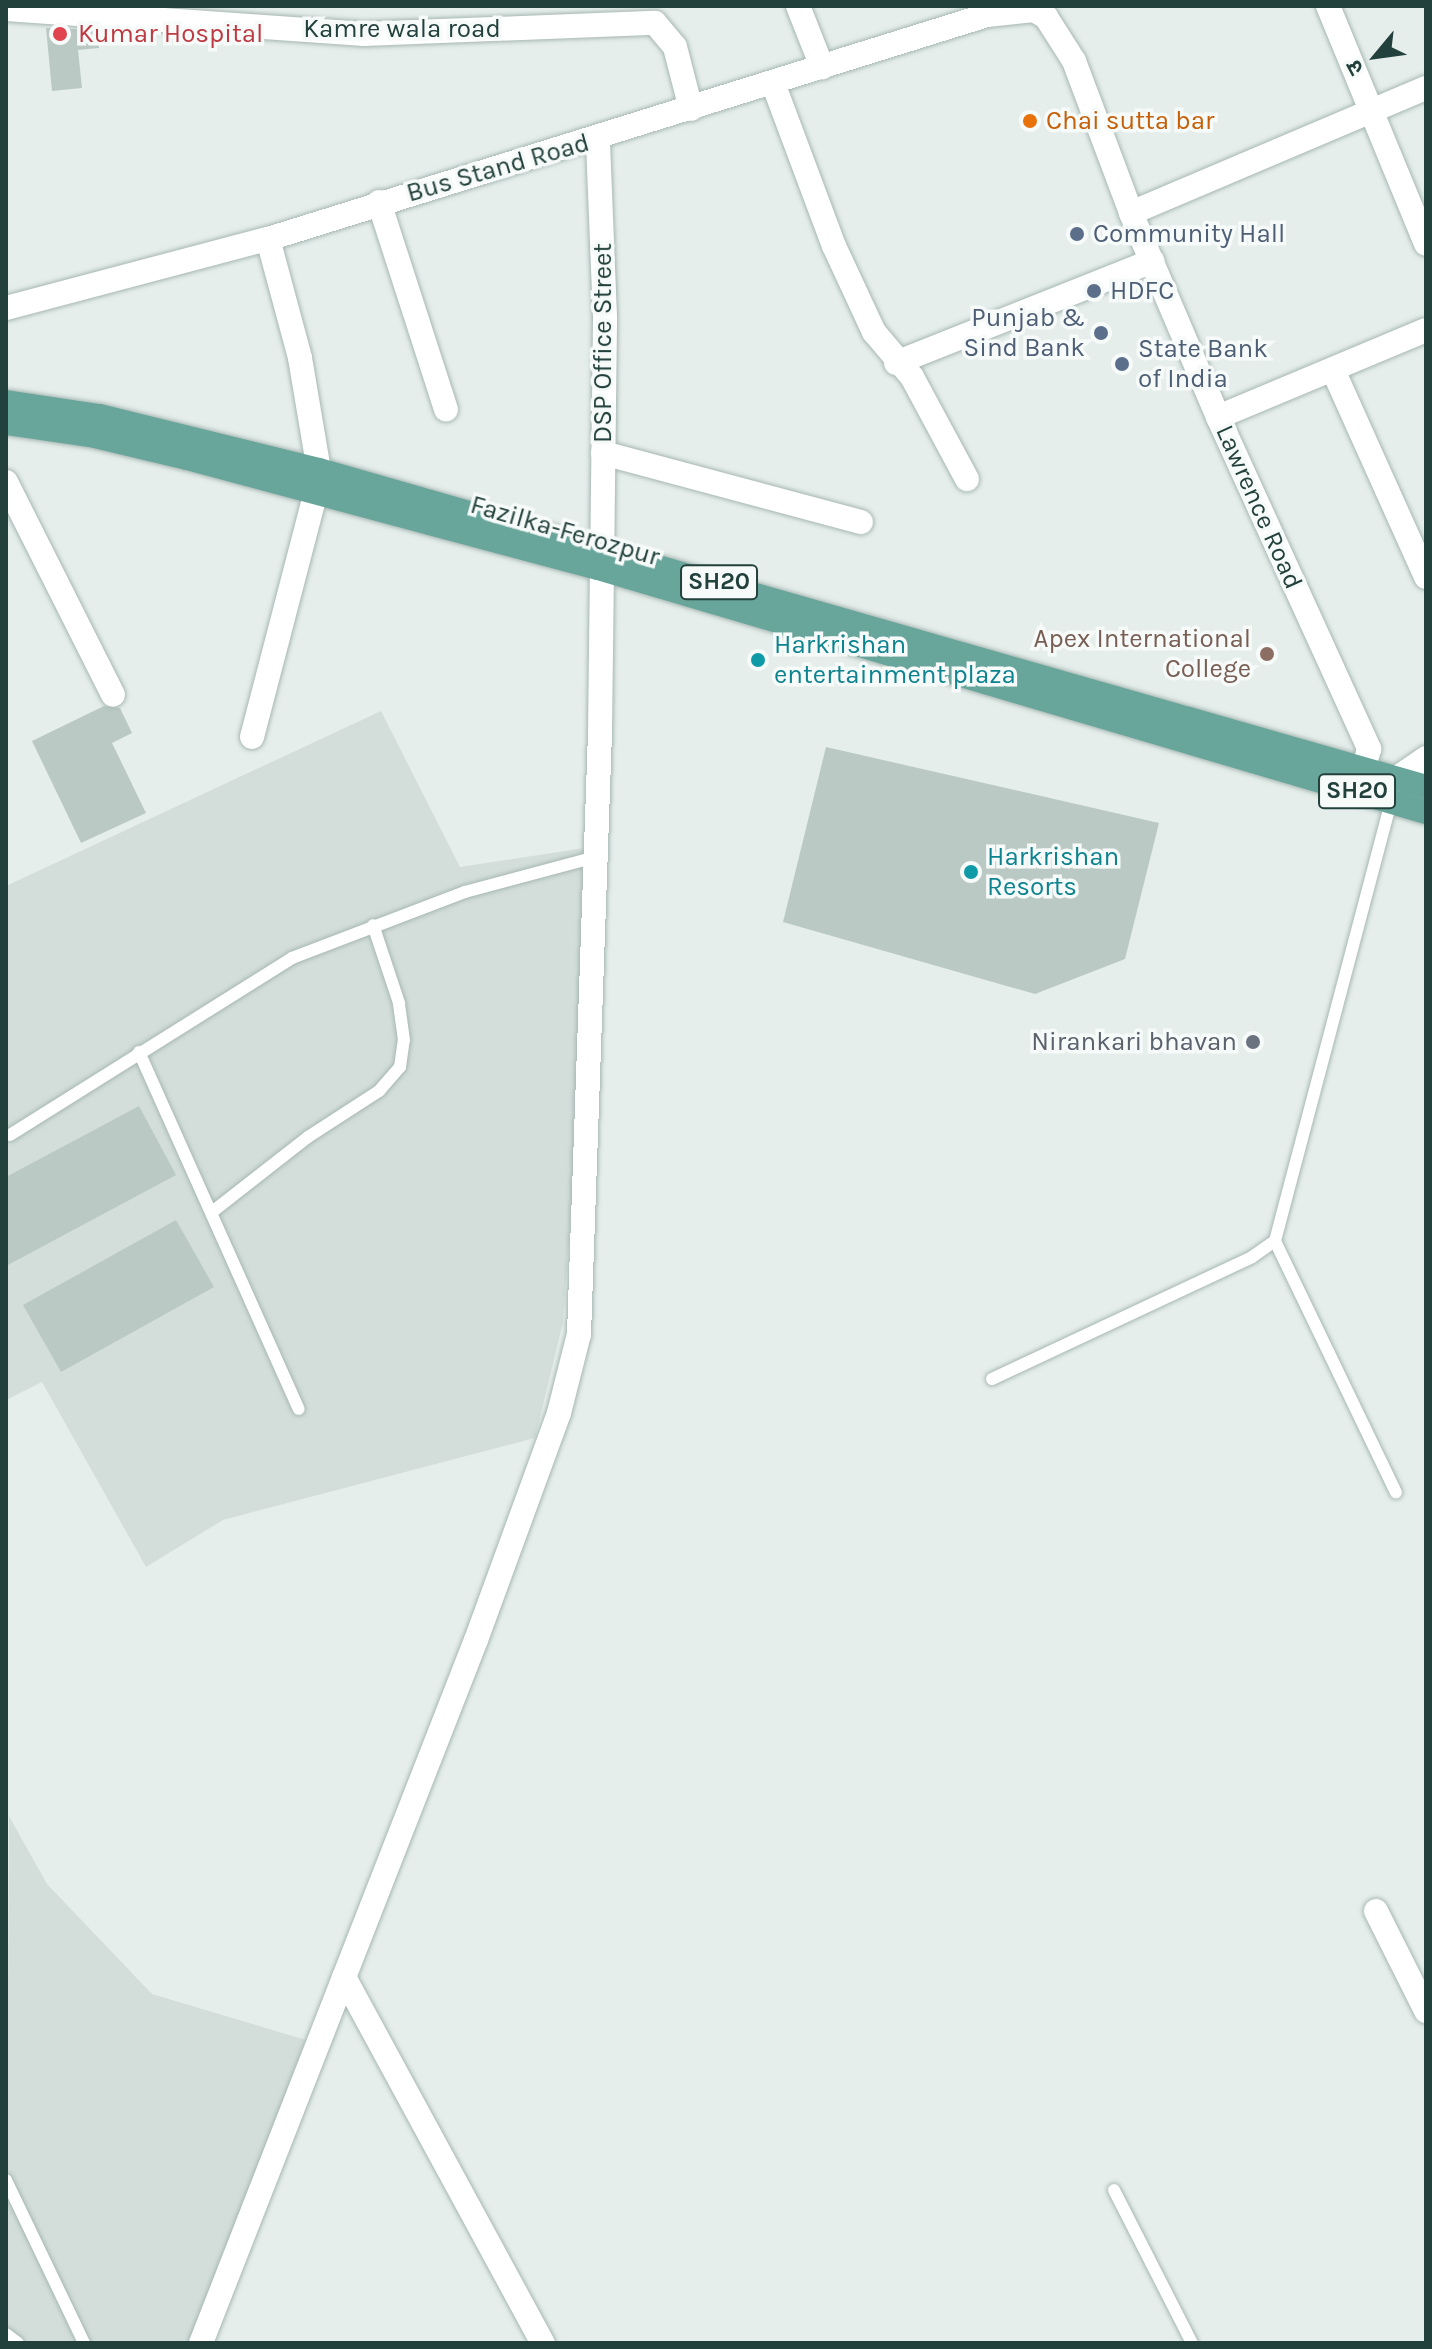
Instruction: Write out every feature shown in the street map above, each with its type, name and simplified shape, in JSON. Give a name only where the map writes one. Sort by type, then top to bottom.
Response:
[{"type":"main road","name":"Fazilka-Ferozpur","points":[[6,402],[99,416],[317,481],[600,558],[1381,790],[1426,812]]},
{"type":"main road","name":"Fazilka-Ferozpur","points":[[6,423],[95,436],[317,481]]},
{"type":"main road","name":"Fazilka-Ferozpur","points":[[1381,790],[1426,787]]},
{"type":"street","points":[[672,6],[666,32],[691,109]]},
{"type":"street","points":[[798,6],[822,67]]},
{"type":"street","points":[[1328,6],[1426,244]]},
{"type":"street","name":"Lawrence Road","points":[[987,15],[1036,8],[1046,17],[1074,61],[1131,213],[1218,417],[1369,749],[1381,790]]},
{"type":"street","name":"Kamre wala road","points":[[6,9],[286,17],[431,34],[643,22],[655,23],[666,32]]},
{"type":"street","name":"Bus Stand Road","points":[[6,308],[268,239],[379,202],[598,139],[987,15]]},
{"type":"street","points":[[773,83],[834,246],[874,332],[896,363],[912,377],[967,479]]},
{"type":"street","points":[[1131,213],[1426,88]]},
{"type":"street","name":"DSP Office Street","points":[[201,2343],[491,1597],[559,1413],[579,1334],[596,857],[603,453],[605,317],[598,139]]},
{"type":"street","points":[[379,202],[446,409]]},
{"type":"street","points":[[252,737],[317,481],[300,358],[268,239]]},
{"type":"street","points":[[896,363],[1152,261]]},
{"type":"street","points":[[1218,417],[1426,330]]},
{"type":"street","points":[[1333,370],[1426,577]]},
{"type":"street","points":[[603,453],[861,522]]},
{"type":"street","points":[[6,482],[113,695]]},
{"type":"street","points":[[1381,790],[1426,758]]},
{"type":"street","points":[[1376,1911],[1426,2011]]},
{"type":"street","points":[[344,1977],[543,2343]]},
{"type":"lane","points":[[1381,790],[1275,1241],[1396,1492]]},
{"type":"lane","points":[[10,1135],[292,958],[465,892],[596,857]]},
{"type":"lane","points":[[212,1212],[308,1137],[379,1091],[400,1067],[404,1040],[399,1003],[373,925]]},
{"type":"lane","points":[[139,1052],[299,1409]]},
{"type":"lane","points":[[992,1379],[1252,1257],[1275,1241]]},
{"type":"lane","points":[[6,2180],[84,2343]]},
{"type":"lane","points":[[1114,2190],[1192,2343]]},
{"type":"lane","points":[[6,2334],[18,2343]]},
{"type":"shaded area","points":[[381,711],[460,867],[597,846],[563,1322],[535,1438],[223,1520],[146,1567],[42,1382],[6,1400],[6,886]]},
{"type":"shaded area","points":[[9,1816],[47,1884],[152,1994],[306,2040],[191,2343],[6,2343]]},
{"type":"building","points":[[46,28],[98,30],[99,48],[78,50],[82,88],[52,91]]},
{"type":"building","points":[[104,706],[120,708],[132,733],[112,743],[146,813],[81,843],[32,741]]},
{"type":"building","name":"Harkrishan Resorts","points":[[826,747],[1159,823],[1125,959],[1035,994],[783,922]]},
{"type":"building","points":[[139,1106],[176,1175],[6,1266],[6,1177]]},
{"type":"building","points":[[176,1220],[214,1287],[61,1372],[23,1305]]},
{"type":"place","name":"Kumar Hospital","points":[[60,34]]},
{"type":"place","name":"Chai sutta bar","points":[[1030,121]]},
{"type":"place","name":"Community Hall","points":[[1077,234]]},
{"type":"place","name":"HDFC","points":[[1094,291]]},
{"type":"place","name":"Punjab & Sind Bank","points":[[1101,333]]},
{"type":"place","name":"State Bank of India","points":[[1122,364]]},
{"type":"place","name":"Apex International College","points":[[1267,654]]},
{"type":"place","name":"Harkrishan entertainment plaza","points":[[758,660]]},
{"type":"place","name":"Harkrishan Resorts","points":[[971,872]]},
{"type":"place","name":"Nirankari bhavan","points":[[1253,1042]]}]
